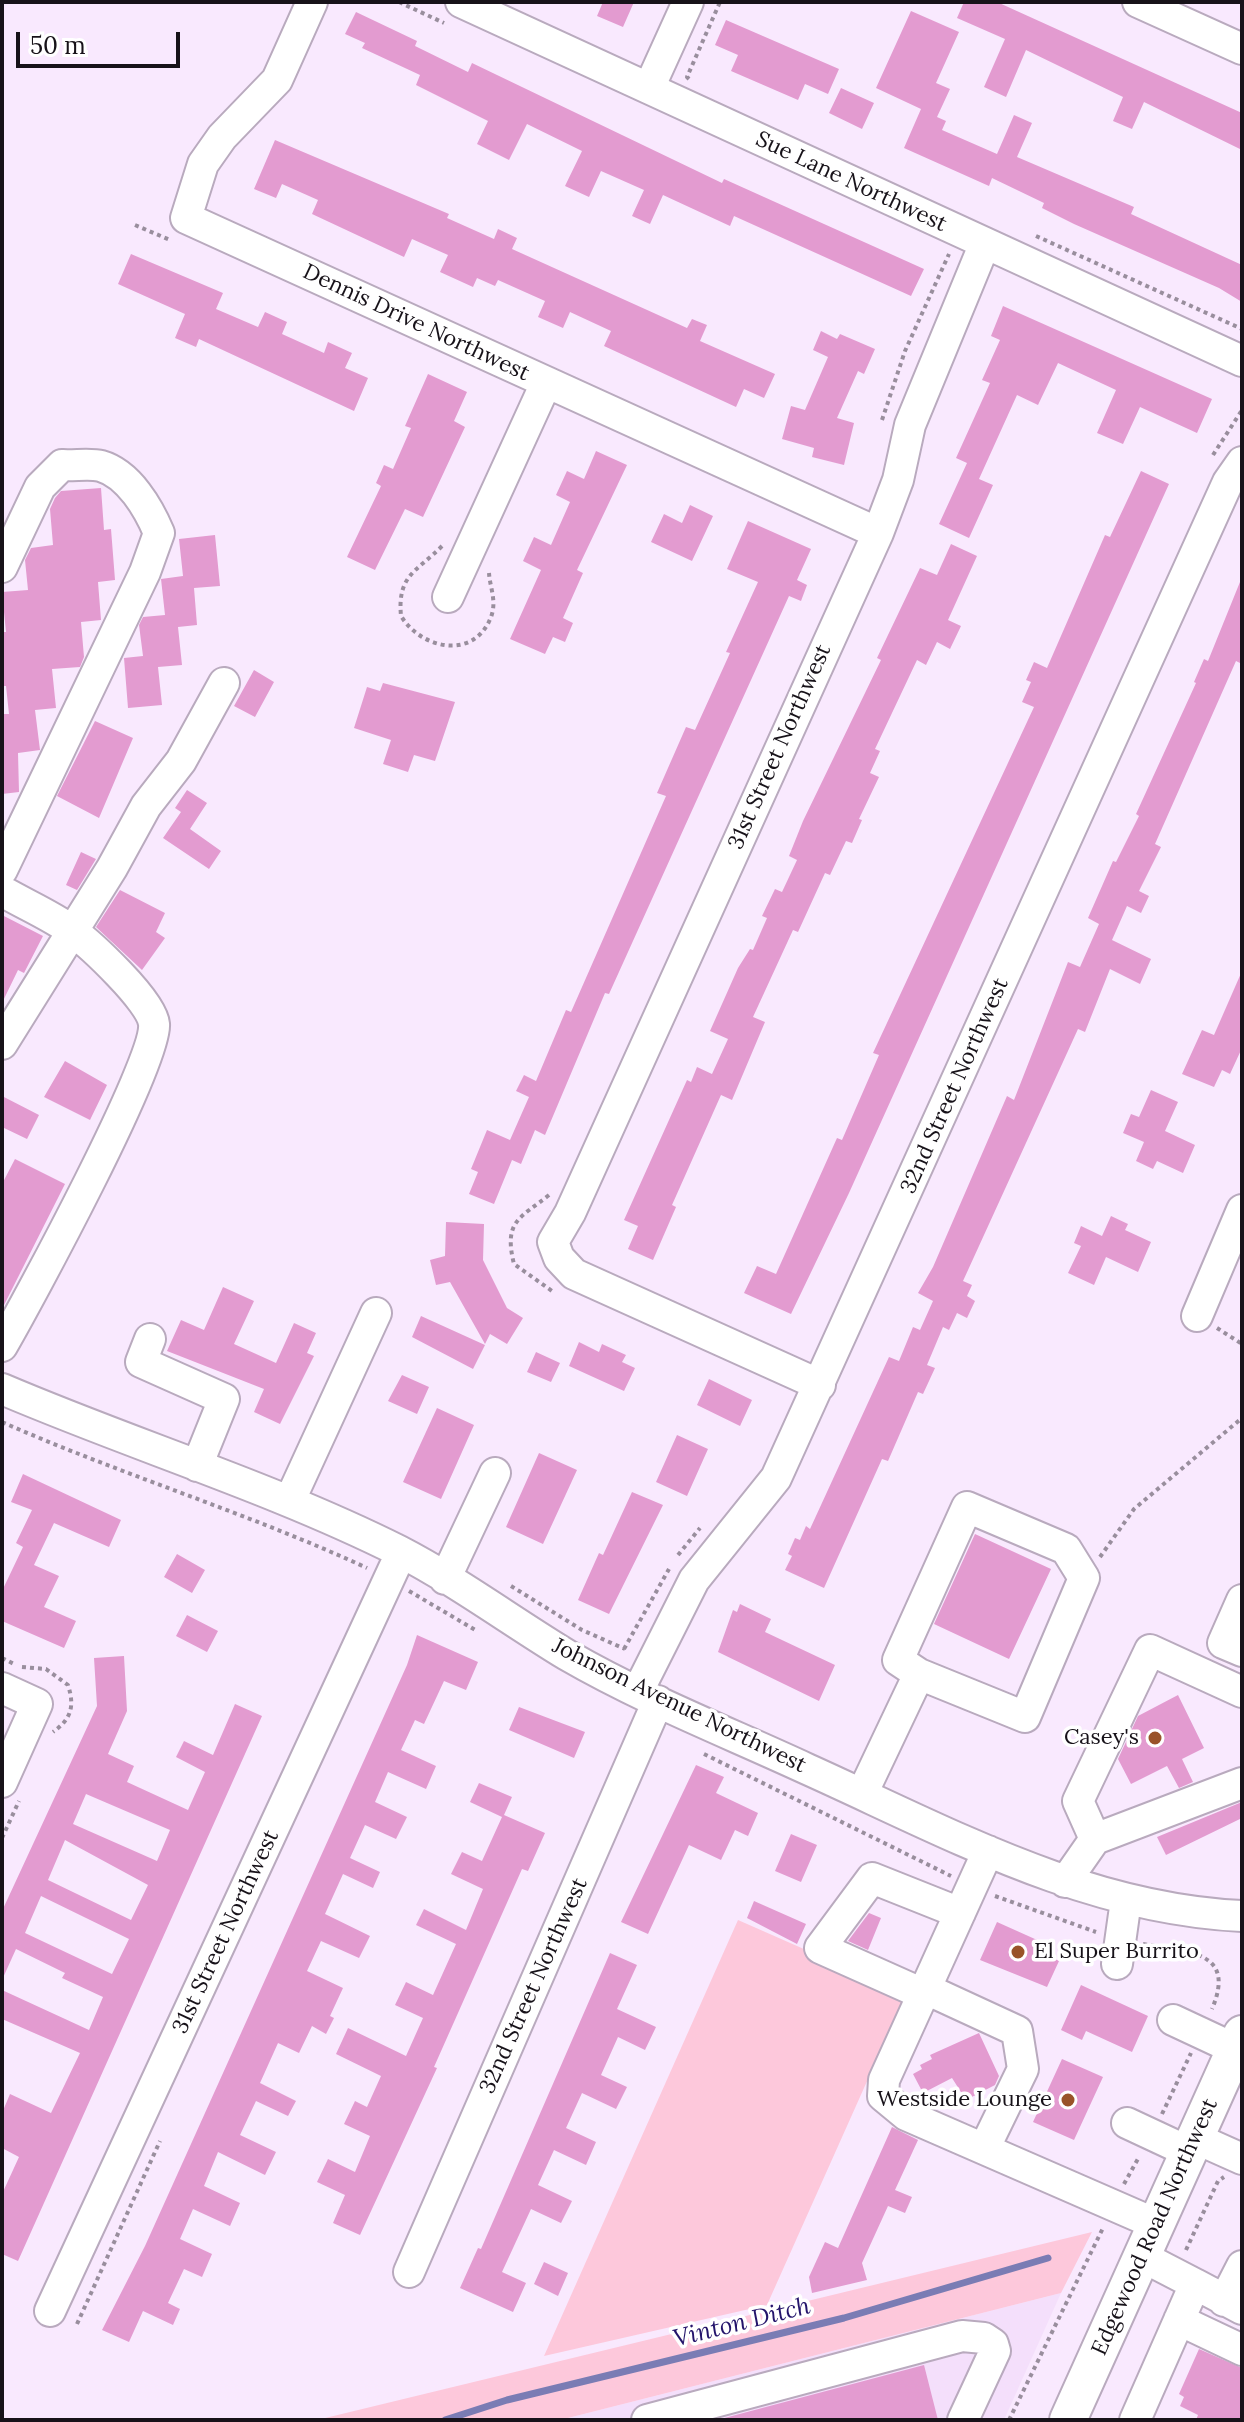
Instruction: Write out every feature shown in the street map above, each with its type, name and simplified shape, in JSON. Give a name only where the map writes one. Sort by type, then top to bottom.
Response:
[{"type":"main road","name":"Edgewood Road Northwest","points":[[1068,2420],[1238,2041]]},
{"type":"street","name":"Dennis Drive Northwest","points":[[312,2],[277,80],[222,137],[203,164],[186,218],[878,533]]},
{"type":"street","points":[[649,88],[688,2]]},
{"type":"street","points":[[1138,2],[1242,49]]},
{"type":"street","name":"Sue Lane Northwest","points":[[457,14],[649,88],[1242,361]]},
{"type":"street","name":"31st Street Northwest","points":[[820,1385],[574,1274],[559,1258],[553,1242],[570,1213],[878,533],[898,480],[910,425],[985,243]]},
{"type":"street","points":[[448,597],[546,383]]},
{"type":"street","name":"32nd Street Northwest","points":[[409,2272],[694,1580],[776,1478],[1228,482],[1242,462]]},
{"type":"street","points":[[2,567],[40,487],[62,465],[102,466],[130,486],[151,513],[159,533],[145,572],[2,870]]},
{"type":"street","points":[[2,1044],[112,868],[146,806],[181,761],[224,683]]},
{"type":"street","points":[[2,891],[71,930],[147,1005],[155,1023],[152,1044],[123,1111],[2,1346]]},
{"type":"street","points":[[1197,1316],[1242,1210]]},
{"type":"street","points":[[290,1500],[376,1313]]},
{"type":"street","points":[[150,1339],[141,1362],[224,1399],[197,1466]]},
{"type":"street","name":"Johnson Avenue Northwest","points":[[2,1389],[101,1431],[290,1500],[401,1553],[569,1656],[648,1696],[988,1851],[1065,1882],[1126,1900],[1169,1909],[1242,1916]]},
{"type":"street","points":[[445,1579],[495,1473]]},
{"type":"street","points":[[967,1507],[1066,1549],[1084,1578],[1025,1717],[919,1674],[898,1660],[967,1507]]},
{"type":"street","name":"31st Street Northwest","points":[[50,2311],[401,1553]]},
{"type":"street","points":[[1242,1600],[1223,1643],[1242,1651]]},
{"type":"street","points":[[1095,1839],[1078,1801],[1150,1650],[1242,1692]]},
{"type":"street","points":[[862,1794],[919,1674]]},
{"type":"street","points":[[2,1688],[37,1704],[2,1782]]},
{"type":"street","points":[[1065,1882],[1095,1839],[1242,1783]]},
{"type":"street","points":[[988,1851],[884,2080],[883,2096],[906,2115],[984,2149],[1149,2240],[1195,2284],[1233,2305],[1242,2266]]},
{"type":"street","points":[[960,1913],[872,1878],[820,1948],[1017,2031],[1023,2069],[984,2149]]},
{"type":"street","points":[[1117,1964],[1126,1900]]},
{"type":"street","points":[[1173,2020],[1238,2041]]},
{"type":"street","points":[[1127,2123],[1242,2159]]},
{"type":"street","points":[[1135,2420],[1195,2284]]},
{"type":"street","points":[[1179,2320],[1242,2350]]},
{"type":"street","points":[[647,2420],[962,2336],[984,2338],[993,2344],[995,2351],[963,2420]]},
{"type":"path","points":[[399,2],[457,14]]},
{"type":"path","points":[[701,84],[687,77],[720,2]]},
{"type":"path","points":[[135,225],[178,243]]},
{"type":"path","points":[[1028,232],[1242,329]]},
{"type":"path","points":[[882,425],[905,351],[950,252]]},
{"type":"path","points":[[447,535],[442,546],[421,561],[403,585],[401,616],[421,639],[449,647],[473,639],[484,629],[494,603],[489,581],[493,560]]},
{"type":"path","points":[[552,1190],[517,1218],[511,1232],[510,1249],[514,1264],[523,1274],[554,1291]]},
{"type":"path","points":[[1084,1578],[1134,1509],[1242,1418]]},
{"type":"path","points":[[2,1422],[144,1479],[271,1524],[369,1569]]},
{"type":"path","points":[[624,1649],[666,1573],[707,1521]]},
{"type":"path","points":[[1222,1961],[1217,1968],[1228,1967]]},
{"type":"shaded area","points":[[738,1920],[906,1994],[767,2305],[544,2356]]},
{"type":"shaded area","points":[[1092,2232],[1061,2293],[560,2420],[317,2420]]},
{"type":"shaded area","points":[[1061,2293],[1004,2420],[560,2420]]},
{"type":"building","points":[[603,2],[634,2],[623,27],[597,16]]},
{"type":"building","points":[[964,2],[997,2],[1242,113],[1242,150],[1144,102],[1132,129],[1113,121],[1123,97],[1026,50],[1006,97],[984,87],[1005,39],[957,18]]},
{"type":"building","points":[[911,11],[959,32],[936,83],[950,89],[937,117],[946,121],[942,130],[997,154],[1014,115],[1032,123],[1017,157],[1134,207],[1131,214],[1242,265],[1242,302],[1219,288],[1074,224],[1042,208],[1044,203],[992,178],[989,186],[904,148],[921,109],[876,88]]},
{"type":"building","points":[[356,12],[417,41],[415,46],[468,72],[472,63],[722,183],[724,179],[924,269],[911,296],[734,216],[730,226],[663,195],[650,224],[632,216],[644,190],[601,171],[589,197],[565,186],[582,151],[527,124],[509,160],[477,144],[488,121],[416,85],[420,75],[362,48],[365,43],[345,34]]},
{"type":"building","points":[[726,20],[839,69],[828,94],[805,84],[798,100],[731,71],[738,55],[715,45]]},
{"type":"building","points":[[841,88],[874,103],[862,129],[829,113]]},
{"type":"building","points":[[275,140],[449,214],[447,218],[494,239],[498,229],[517,238],[512,249],[687,328],[692,319],[707,325],[700,341],[775,374],[764,398],[744,389],[736,407],[604,346],[611,331],[570,312],[563,328],[538,317],[545,301],[498,280],[495,286],[477,278],[473,287],[440,272],[448,255],[412,239],[404,257],[312,214],[318,200],[282,184],[276,198],[254,189]]},
{"type":"building","points":[[131,254],[223,293],[216,309],[258,327],[265,312],[287,322],[282,334],[324,353],[328,342],[352,353],[345,368],[368,378],[354,411],[199,339],[196,347],[175,338],[185,314],[118,284]]},
{"type":"building","points":[[1003,306],[1212,399],[1197,433],[1140,407],[1123,444],[1097,433],[1116,390],[1058,363],[1038,405],[1017,395],[979,479],[993,485],[969,538],[939,524],[967,463],[956,458],[990,383],[982,380],[1000,340],[991,336]]},
{"type":"building","points":[[821,331],[837,339],[840,334],[875,349],[864,374],[858,371],[837,418],[854,423],[844,465],[812,457],[814,448],[782,439],[791,406],[805,410],[828,357],[813,350]]},
{"type":"building","points":[[428,374],[467,392],[454,421],[465,427],[423,517],[405,509],[375,570],[347,557],[381,486],[376,483],[384,465],[393,469],[411,428],[405,426]]},
{"type":"building","points":[[596,451],[627,465],[577,570],[583,573],[563,618],[573,623],[565,642],[553,637],[545,654],[510,639],[541,570],[523,561],[534,537],[551,545],[570,502],[556,495],[567,471],[584,479]]},
{"type":"building","points":[[1141,471],[1169,484],[849,1193],[791,1314],[744,1293],[757,1266],[776,1274],[837,1138],[842,1140],[879,1055],[873,1053],[1034,707],[1022,702],[1031,682],[1026,680],[1034,662],[1047,668],[1105,535],[1110,537]]},
{"type":"building","points":[[101,488],[104,530],[111,529],[115,580],[98,582],[101,620],[81,622],[84,657],[80,667],[52,669],[56,708],[35,710],[40,750],[18,753],[19,792],[2,794],[2,714],[9,714],[6,686],[2,686],[2,632],[6,632],[2,592],[28,590],[25,560],[31,548],[53,545],[50,509],[61,491]]},
{"type":"building","points":[[690,505],[713,516],[692,561],[651,542],[664,514],[682,523]]},
{"type":"building","points":[[748,521],[811,549],[797,580],[807,585],[801,601],[789,596],[609,994],[605,993],[545,1135],[535,1130],[521,1164],[512,1160],[494,1204],[469,1194],[478,1172],[471,1169],[487,1130],[510,1140],[529,1097],[516,1091],[524,1075],[536,1081],[566,1010],[571,1012],[666,796],[657,793],[686,727],[695,730],[730,653],[726,652],[758,582],[727,569]]},
{"type":"building","points":[[215,535],[220,586],[194,588],[197,625],[178,627],[182,665],[158,667],[162,705],[128,708],[124,658],[143,656],[139,625],[143,617],[165,615],[161,579],[183,576],[179,539]]},
{"type":"building","points":[[951,544],[977,556],[948,620],[961,626],[950,649],[937,642],[926,665],[917,660],[875,749],[880,751],[870,773],[879,777],[859,819],[862,820],[852,843],[846,841],[830,875],[825,873],[798,932],[793,930],[753,1017],[765,1022],[732,1100],[721,1095],[672,1205],[676,1207],[653,1260],[628,1249],[638,1226],[624,1220],[687,1080],[691,1082],[697,1067],[712,1074],[728,1039],[710,1031],[738,968],[750,949],[753,950],[767,918],[762,916],[775,889],[782,892],[797,860],[789,856],[803,821],[881,660],[877,658],[920,568],[937,575]]},
{"type":"building","points":[[1242,577],[1242,664],[1236,661],[1155,844],[1161,847],[1139,891],[1149,896],[1141,913],[1127,906],[1112,940],[1151,959],[1140,984],[1110,969],[1085,1032],[1078,1029],[963,1281],[972,1285],[967,1296],[975,1301],[967,1318],[957,1313],[949,1330],[943,1327],[927,1365],[935,1368],[923,1394],[918,1392],[888,1461],[882,1459],[824,1588],[785,1570],[792,1556],[788,1554],[795,1538],[800,1540],[806,1526],[810,1529],[889,1357],[899,1361],[913,1327],[920,1330],[933,1301],[918,1293],[933,1267],[1007,1096],[1014,1100],[1068,962],[1080,967],[1099,924],[1088,918],[1113,861],[1116,862],[1139,816],[1136,814],[1204,659],[1208,661]]},
{"type":"building","points":[[254,670],[274,682],[255,717],[234,706]]},
{"type":"building","points":[[383,683],[455,702],[435,761],[414,755],[408,772],[383,764],[391,740],[354,728],[367,687],[380,691]]},
{"type":"building","points":[[95,721],[133,738],[99,818],[57,796]]},
{"type":"building","points":[[187,790],[207,803],[190,829],[221,851],[209,869],[163,838],[181,812],[175,808]]},
{"type":"building","points":[[81,852],[96,859],[77,890],[66,885]]},
{"type":"building","points":[[120,890],[165,913],[156,932],[165,938],[142,970],[96,927]]},
{"type":"building","points":[[2,915],[43,936],[24,973],[18,970],[2,1003]]},
{"type":"building","points":[[1242,971],[1242,1048],[1230,1074],[1222,1070],[1214,1087],[1182,1074],[1202,1030],[1214,1035]]},
{"type":"building","points":[[65,1061],[107,1085],[90,1120],[44,1097]]},
{"type":"building","points":[[1151,1090],[1178,1102],[1165,1131],[1195,1145],[1183,1173],[1157,1161],[1153,1169],[1136,1161],[1144,1142],[1123,1133],[1131,1114],[1139,1117]]},
{"type":"building","points":[[2,1096],[39,1115],[27,1139],[2,1127]]},
{"type":"building","points":[[15,1159],[65,1184],[2,1309],[2,1184]]},
{"type":"building","points":[[1111,1216],[1128,1224],[1125,1230],[1151,1242],[1138,1272],[1106,1257],[1094,1285],[1068,1273],[1081,1246],[1074,1243],[1081,1226],[1102,1236]]},
{"type":"building","points":[[446,1222],[484,1224],[483,1260],[507,1308],[523,1318],[507,1344],[490,1334],[485,1344],[450,1282],[436,1285],[430,1260],[445,1256]]},
{"type":"building","points":[[223,1287],[254,1301],[234,1344],[276,1363],[294,1323],[316,1333],[307,1353],[314,1356],[280,1424],[254,1412],[264,1389],[167,1351],[181,1320],[204,1330]]},
{"type":"building","points":[[421,1316],[485,1345],[473,1369],[412,1337]]},
{"type":"building","points":[[579,1342],[599,1352],[602,1344],[626,1355],[622,1362],[635,1368],[624,1391],[569,1366]]},
{"type":"building","points":[[536,1352],[560,1363],[551,1382],[527,1372]]},
{"type":"building","points":[[402,1375],[429,1387],[417,1414],[388,1401]]},
{"type":"building","points":[[709,1379],[752,1400],[740,1426],[697,1405]]},
{"type":"building","points":[[437,1408],[474,1425],[441,1499],[403,1482]]},
{"type":"building","points":[[677,1435],[708,1449],[687,1496],[656,1482]]},
{"type":"building","points":[[539,1453],[577,1470],[543,1544],[506,1527]]},
{"type":"building","points":[[23,1474],[121,1520],[109,1547],[54,1523],[34,1565],[59,1576],[44,1607],[76,1621],[64,1648],[2,1621],[2,1591],[23,1547],[16,1543],[32,1510],[11,1502]]},
{"type":"building","points":[[632,1492],[663,1505],[609,1614],[578,1600]]},
{"type":"building","points":[[975,1534],[1051,1569],[1009,1659],[934,1624]]},
{"type":"building","points":[[177,1554],[205,1570],[192,1593],[164,1577]]},
{"type":"building","points":[[740,1604],[771,1619],[765,1632],[835,1665],[819,1701],[718,1652],[733,1610],[737,1612]]},
{"type":"building","points":[[187,1615],[218,1631],[207,1652],[176,1636]]},
{"type":"building","points":[[417,1635],[478,1662],[466,1690],[444,1681],[424,1724],[415,1720],[401,1750],[436,1766],[426,1789],[388,1772],[375,1802],[407,1817],[396,1839],[365,1825],[350,1858],[380,1872],[373,1888],[343,1874],[325,1914],[370,1936],[359,1958],[321,1941],[307,1971],[343,1988],[330,2016],[334,2018],[326,2034],[312,2026],[299,2053],[278,2043],[260,2083],[296,2101],[288,2116],[256,2101],[240,2135],[276,2152],[265,2175],[218,2152],[204,2186],[240,2203],[230,2226],[193,2209],[180,2239],[212,2254],[202,2277],[184,2269],[168,2303],[180,2309],[173,2325],[143,2311],[129,2342],[102,2330],[145,2246],[407,1665]]},
{"type":"building","points":[[124,1656],[127,1711],[108,1754],[134,1766],[127,1782],[188,1810],[205,1772],[176,1757],[184,1741],[213,1755],[235,1704],[262,1716],[18,2261],[2,2254],[2,2194],[19,2157],[2,2148],[2,2113],[10,2094],[51,2113],[80,2053],[2,2019],[2,1990],[89,2030],[103,1997],[62,1978],[65,1973],[16,1949],[2,1980],[2,1911],[97,1706],[94,1658]],"holes":[[[86,1794],[170,1830],[157,1861],[73,1824]],[[65,1840],[148,1885],[131,1920],[48,1880]],[[41,1896],[129,1939],[112,1974],[25,1933]]]},
{"type":"building","points":[[1178,1695],[1204,1748],[1182,1759],[1193,1782],[1179,1788],[1167,1766],[1131,1784],[1118,1759],[1138,1716]]},
{"type":"building","points":[[519,1707],[585,1732],[574,1758],[509,1730]]},
{"type":"building","points":[[696,1765],[724,1777],[716,1793],[758,1813],[748,1836],[735,1830],[721,1860],[689,1845],[648,1934],[621,1922]]},
{"type":"building","points":[[479,1783],[512,1797],[504,1815],[545,1833],[528,1871],[522,1869],[434,2067],[437,2068],[360,2235],[333,2223],[345,2195],[317,2182],[328,2159],[355,2172],[370,2136],[344,2124],[355,2101],[367,2107],[381,2076],[336,2054],[348,2028],[406,2056],[423,2018],[395,2005],[406,1982],[433,1995],[456,1944],[416,1925],[424,1909],[466,1930],[483,1889],[451,1874],[462,1852],[482,1861],[502,1817],[470,1802]]},
{"type":"building","points":[[1242,1802],[1242,1818],[1166,1855],[1157,1837]]},
{"type":"building","points":[[791,1834],[817,1845],[801,1882],[775,1871]]},
{"type":"building","points":[[754,1901],[806,1924],[797,1944],[747,1918]]},
{"type":"building","points":[[869,1913],[881,1918],[868,1950],[848,1941]]},
{"type":"building","name":"El Super Burrito","points":[[997,1922],[1055,1948],[1051,1957],[1059,1961],[1047,1987],[980,1960]]},
{"type":"building","points":[[610,1953],[637,1965],[617,2009],[656,2027],[645,2050],[618,2037],[601,2075],[627,2087],[616,2109],[582,2093],[566,2128],[596,2142],[586,2165],[554,2150],[538,2185],[572,2201],[561,2223],[531,2209],[502,2272],[526,2283],[513,2312],[460,2288],[478,2248],[481,2249]]},
{"type":"building","points":[[1081,1985],[1148,2016],[1132,2052],[1086,2031],[1082,2040],[1061,2030]]},
{"type":"building","points":[[979,2033],[999,2076],[995,2085],[966,2100],[952,2078],[923,2093],[913,2074],[922,2069],[920,2065],[932,2059],[930,2055]]},
{"type":"building","name":"Westside Lounge","points":[[1062,2059],[1103,2077],[1074,2140],[1033,2122]]},
{"type":"building","points":[[892,2127],[918,2140],[895,2190],[912,2197],[905,2213],[888,2206],[862,2263],[867,2280],[812,2293],[809,2277],[825,2242],[838,2248]]},
{"type":"building","points":[[544,2262],[568,2273],[558,2296],[534,2284]]},
{"type":"building","points":[[1199,2349],[1242,2368],[1242,2420],[1196,2420],[1198,2415],[1180,2406],[1184,2397],[1179,2394]]},
{"type":"building","points":[[924,2365],[938,2420],[717,2420]]},
{"type":"waterway","name":"Vinton Ditch","points":[[445,2420],[507,2400],[844,2318],[1048,2258]]},
{"type":"place","name":"Casey's","points":[[1155,1738]]},
{"type":"place","name":"El Super Burrito","points":[[1018,1952]]},
{"type":"place","name":"Westside Lounge","points":[[1068,2100]]}]
